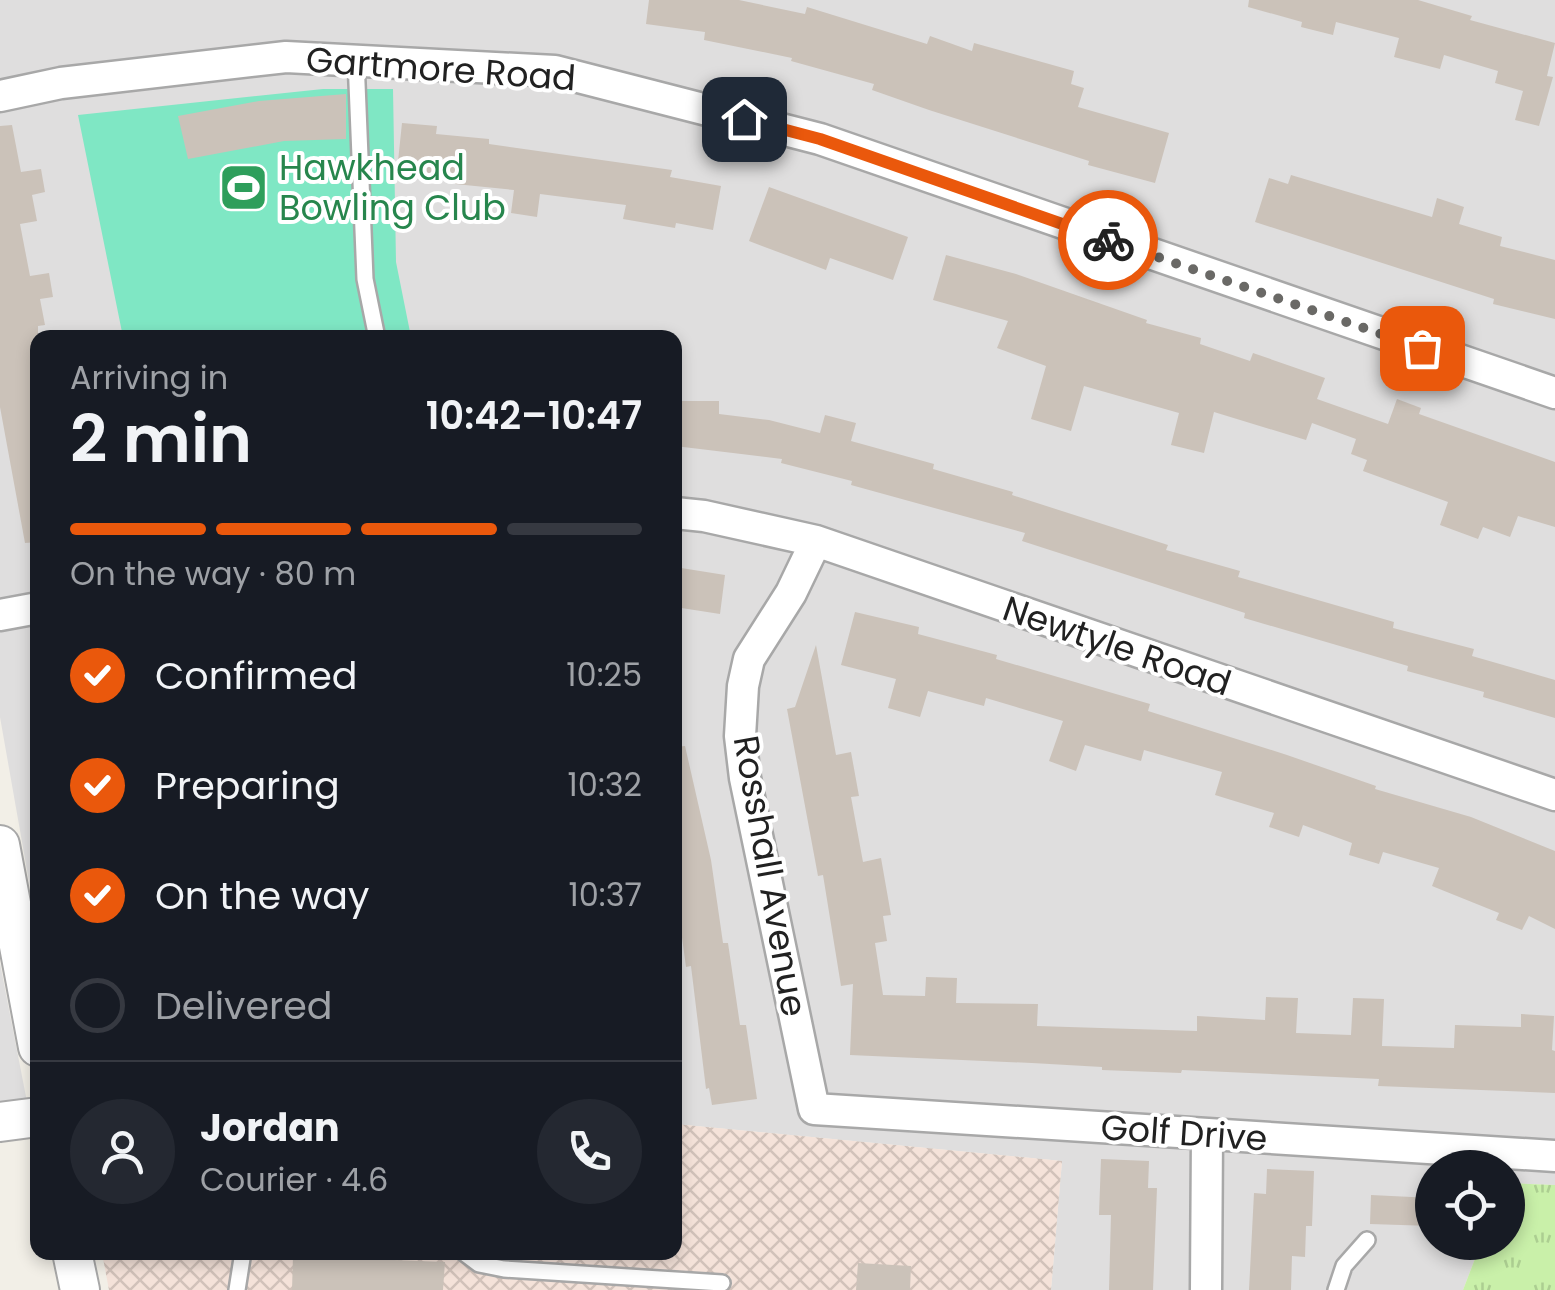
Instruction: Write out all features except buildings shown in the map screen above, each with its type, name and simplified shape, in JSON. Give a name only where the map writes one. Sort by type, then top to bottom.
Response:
[{"type":"street","name":"Gartmore Road","points":[[0,96],[61,83],[286,57],[555,70],[820,139],[1555,394]]},
{"type":"street","name":"Newtyle Road","points":[[682,514],[816,541],[1555,795]]},
{"type":"street","name":"Rosshall Avenue","points":[[814,1109],[745,778],[740,736],[749,659],[790,593],[816,541]]},
{"type":"street","points":[[0,615],[30,609]]},
{"type":"street","points":[[0,845],[30,1004]]},
{"type":"street","name":"Golf Drive","points":[[814,1109],[1555,1156]]},
{"type":"street","points":[[0,1122],[30,1118]]},
{"type":"street","points":[[1206,1290],[1207,1134]]},
{"type":"street","points":[[74,1260],[80,1290]]},
{"type":"lane","points":[[356,60],[365,279],[375,330]]},
{"type":"lane","points":[[1336,1290],[1344,1266],[1367,1240]]},
{"type":"lane","points":[[237,1290],[242,1260]]},
{"type":"lane","points":[[473,1260],[504,1269],[722,1283]]},
{"type":"shaded area","points":[[0,0],[1555,0],[1555,1185],[1525,1184],[1525,1150],[1415,1150],[1415,1260],[1474,1260],[1463,1290],[1051,1290],[1062,1161],[682,1125],[682,330],[30,330],[30,887],[0,717]]},
{"type":"shaded area","points":[[0,963],[28,1107],[0,1107]]},
{"type":"shaded area","points":[[682,1125],[1062,1161],[1051,1290],[109,1290],[103,1260],[682,1260]]},
{"type":"green space","name":"Hawkhead Bowling Club","points":[[323,89],[393,89],[396,262],[410,330],[122,330],[78,115]]},
{"type":"green space","points":[[1525,1184],[1555,1185],[1555,1290],[1463,1290],[1474,1260],[1525,1260]]},
{"type":"way so far","points":[[1108,240],[1422,348]]},
{"type":"place","name":"Hawkhead Bowling Club","points":[[244,188]]},
{"type":"route","points":[[744,119],[820,139],[1108,240]]}]
